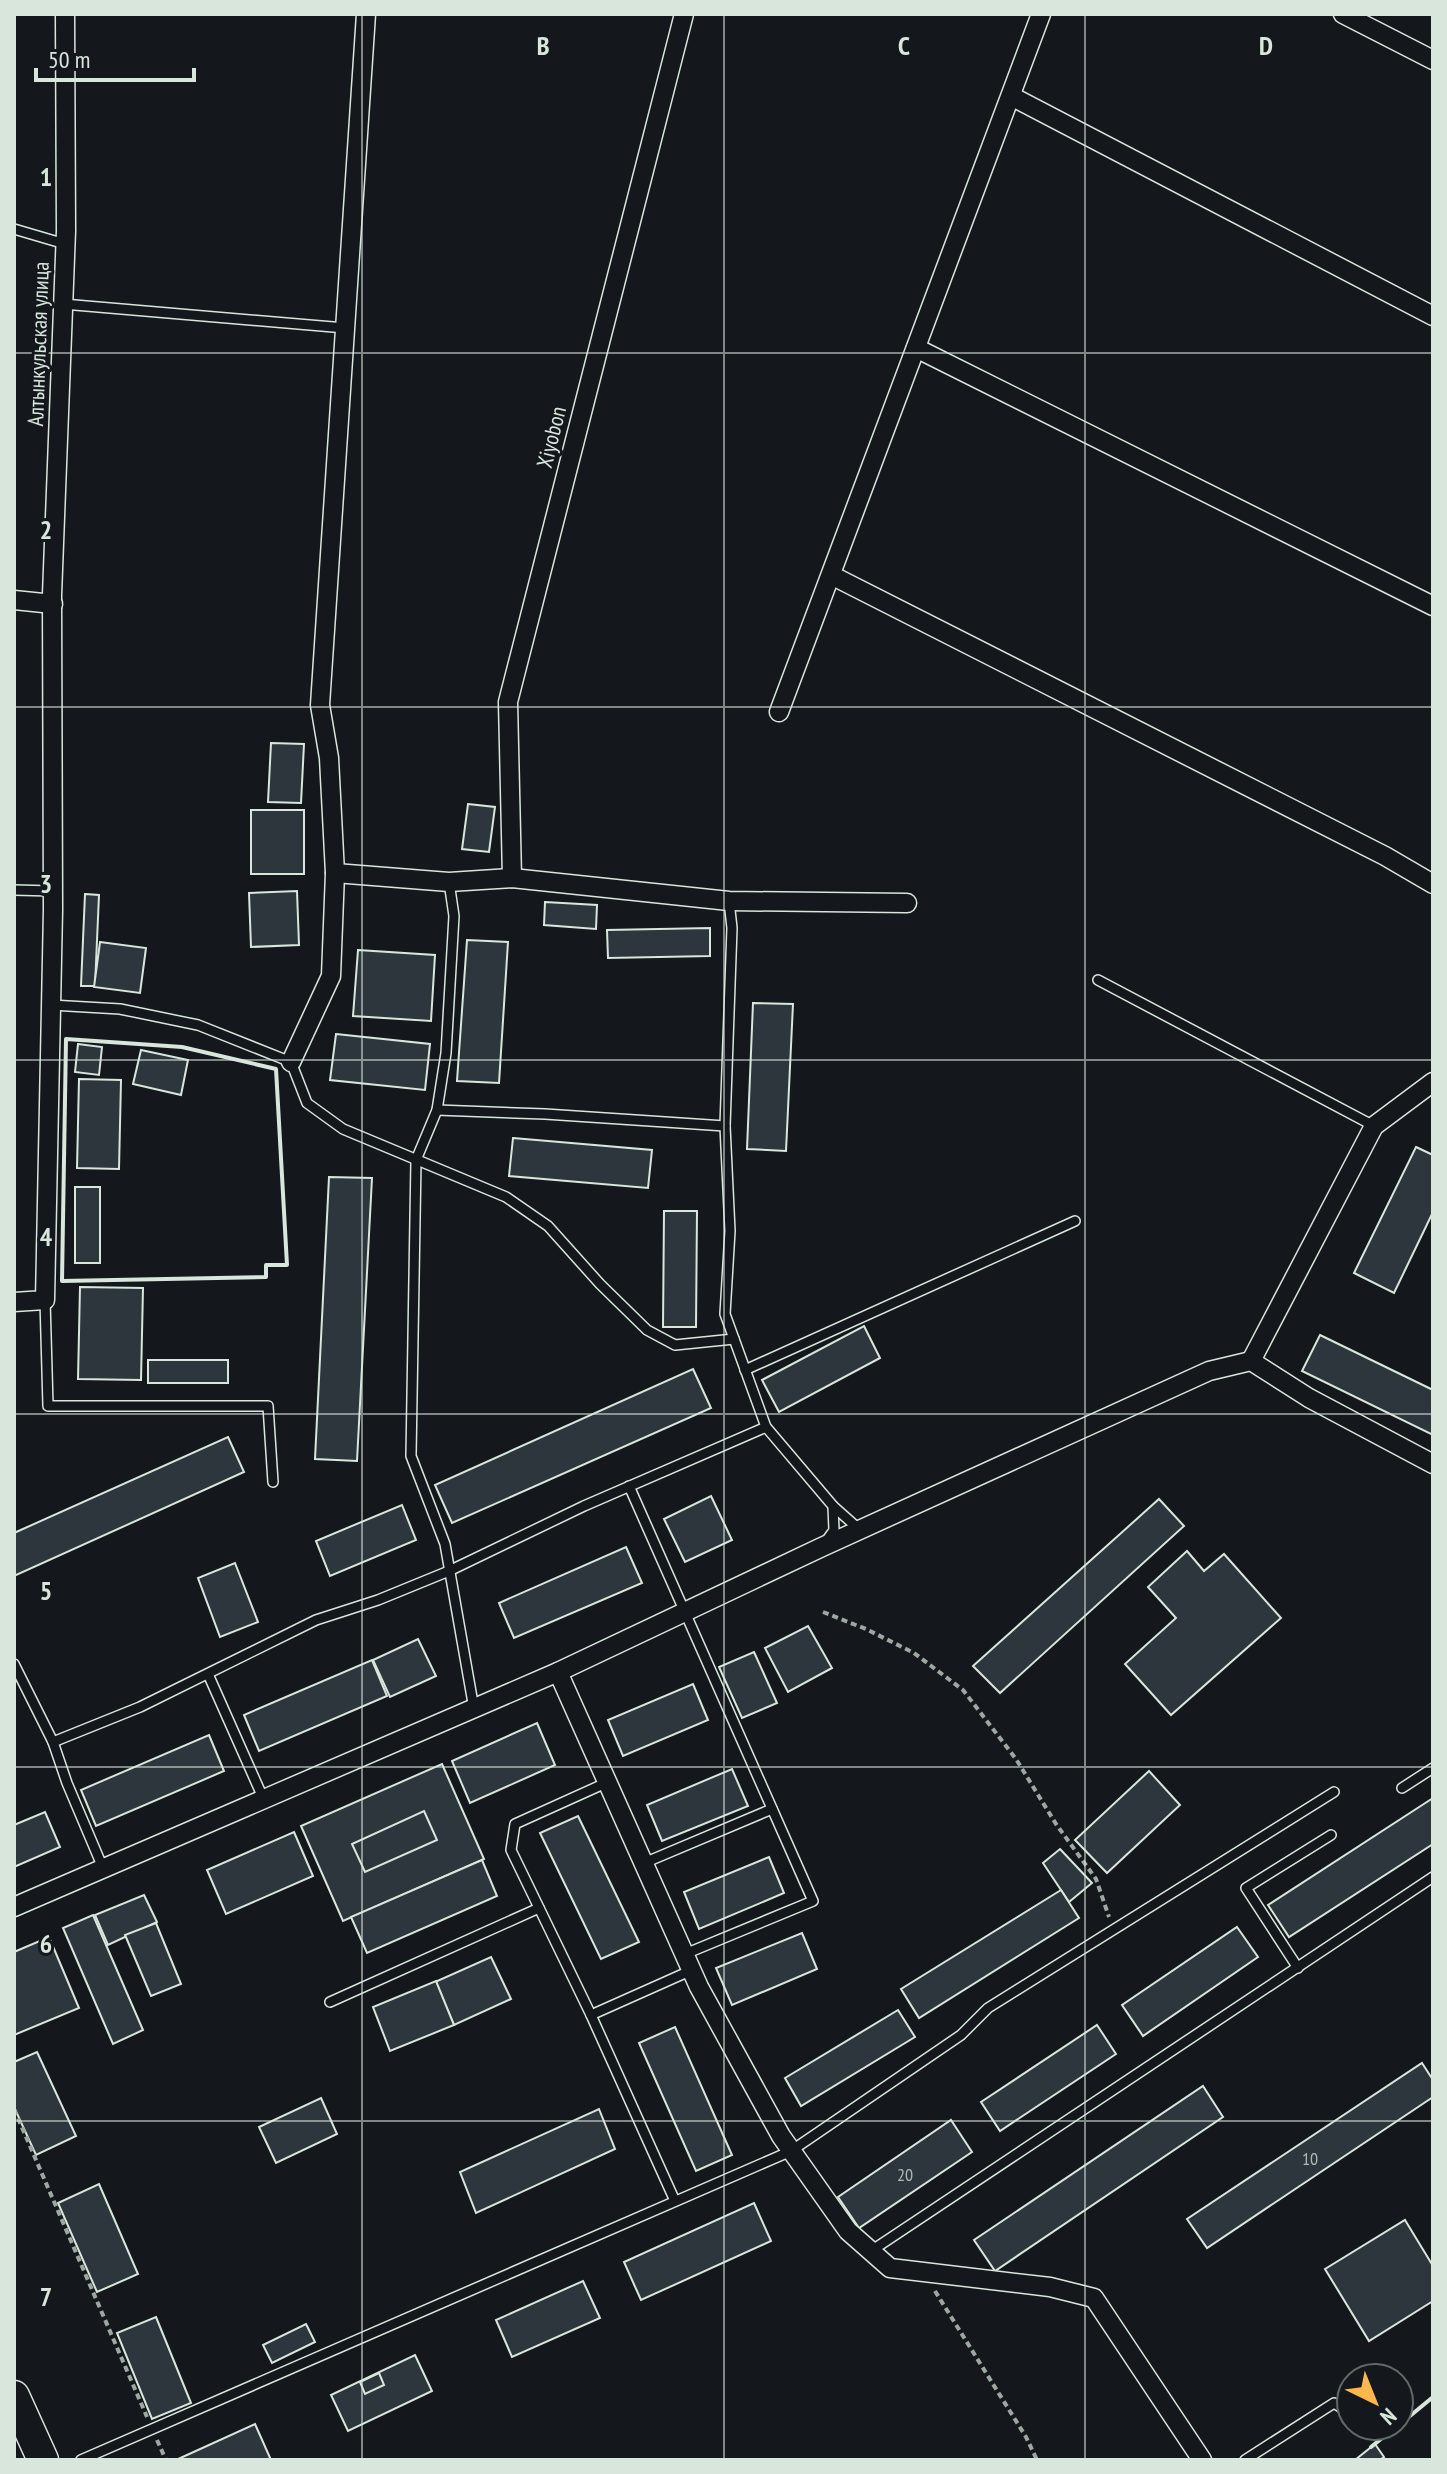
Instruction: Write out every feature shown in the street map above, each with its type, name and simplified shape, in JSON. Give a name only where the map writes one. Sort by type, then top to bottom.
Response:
[{"type":"main road","points":[[14,2396],[43,2460]]},
{"type":"street","name":"Алтынкульская улица","points":[[45,1300],[53,891],[53,604],[65,244],[65,14]]},
{"type":"street","points":[[291,1062],[331,976],[335,873],[329,758],[320,705],[366,14]]},
{"type":"street","name":"Xiyobon","points":[[512,878],[508,702],[684,14]]},
{"type":"street","points":[[779,712],[1041,14]]},
{"type":"street","points":[[1343,14],[1433,60]]},
{"type":"street","points":[[1011,96],[1433,316]]},
{"type":"street","points":[[916,348],[1433,606]]},
{"type":"street","points":[[831,575],[1371,849],[1433,884]]},
{"type":"street","points":[[14,600],[53,604]]},
{"type":"street","points":[[335,873],[449,882],[512,878],[729,901],[907,903]]},
{"type":"street","points":[[1251,1361],[1374,1126],[1433,1082]]},
{"type":"street","points":[[14,1302],[45,1300]]},
{"type":"street","points":[[14,1907],[558,1672],[822,1547],[1209,1371],[1251,1361],[1309,1398],[1433,1464]]},
{"type":"street","points":[[558,1672],[688,1962],[791,2151],[848,2231],[890,2268],[1050,2287],[1094,2298],[1202,2460]]},
{"type":"lane","points":[[14,229],[65,244]]},
{"type":"lane","points":[[63,304],[345,328]]},
{"type":"lane","points":[[449,882],[454,916],[446,1053],[437,1110],[416,1160],[411,1456],[445,1544],[474,1709]]},
{"type":"lane","points":[[14,890],[53,891]]},
{"type":"lane","points":[[729,901],[732,928],[725,1126],[730,1231],[725,1314],[766,1427],[833,1506],[860,1530]]},
{"type":"lane","points":[[1098,980],[1374,1126]]},
{"type":"lane","points":[[51,1005],[120,1009],[198,1025],[291,1062],[307,1103],[343,1129],[506,1197],[548,1226],[647,1330],[675,1345],[734,1339]]},
{"type":"lane","points":[[437,1110],[725,1126]]},
{"type":"lane","points":[[745,1370],[1075,1221]]},
{"type":"lane","points":[[45,1300],[48,1406],[268,1406],[273,1482]]},
{"type":"lane","points":[[53,1742],[140,1707],[316,1620],[378,1600],[449,1571],[629,1486],[766,1427]]},
{"type":"lane","points":[[591,2015],[688,1962],[813,1901],[629,1486]]},
{"type":"lane","points":[[822,1547],[834,1530],[833,1506]]},
{"type":"lane","points":[[14,1664],[53,1742],[103,1868]]},
{"type":"lane","points":[[208,1674],[264,1800]]},
{"type":"lane","points":[[1402,1788],[1433,1768]]},
{"type":"lane","points":[[608,1782],[515,1824],[511,1850],[591,2015],[675,2201]]},
{"type":"lane","points":[[81,2460],[791,2151],[961,2035],[988,2008],[1334,1792]]},
{"type":"lane","points":[[644,1863],[772,1809]]},
{"type":"lane","points":[[1298,1968],[1246,1888],[1331,1835]]},
{"type":"lane","points":[[871,2251],[1433,1877]]},
{"type":"lane","points":[[330,2002],[539,1908]]},
{"type":"lane","points":[[1245,2460],[1335,2404]]},
{"type":"path","points":[[823,1612],[914,1653],[963,1690],[1016,1759],[1056,1824],[1096,1879],[1109,1916],[1107,1935]]},
{"type":"path","points":[[14,2109],[166,2460]]},
{"type":"path","points":[[923,2272],[1026,2437],[1037,2460]]},
{"type":"building","points":[[271,743],[304,744],[301,803],[268,802]]},
{"type":"building","points":[[468,804],[495,807],[489,852],[462,849]]},
{"type":"building","points":[[251,810],[304,810],[304,874],[251,874]]},
{"type":"building","points":[[297,891],[299,945],[251,947],[249,893]]},
{"type":"building","points":[[85,894],[99,895],[95,986],[81,986]]},
{"type":"building","points":[[545,902],[597,905],[596,929],[544,925]]},
{"type":"building","points":[[710,928],[710,956],[608,958],[607,930]]},
{"type":"building","points":[[467,940],[508,942],[499,1083],[457,1081]]},
{"type":"building","points":[[100,942],[146,948],[140,993],[94,987]]},
{"type":"building","points":[[358,950],[435,955],[431,1021],[353,1016]]},
{"type":"building","points":[[753,1003],[793,1004],[786,1151],[747,1149]]},
{"type":"building","points":[[336,1034],[430,1044],[425,1090],[330,1080]]},
{"type":"building","points":[[78,1044],[102,1047],[99,1075],[75,1072]]},
{"type":"building","points":[[141,1050],[188,1060],[181,1095],[133,1084]]},
{"type":"building","points":[[79,1079],[121,1080],[119,1169],[77,1168]]},
{"type":"building","points":[[513,1138],[652,1150],[648,1188],[509,1176]]},
{"type":"building","points":[[1416,1147],[1433,1155],[1433,1212],[1394,1293],[1354,1273]]},
{"type":"building","points":[[329,1177],[372,1178],[357,1461],[315,1459]]},
{"type":"building","points":[[75,1187],[100,1187],[100,1263],[75,1263]]},
{"type":"building","points":[[664,1211],[697,1211],[696,1327],[663,1327]]},
{"type":"building","points":[[80,1287],[143,1288],[141,1380],[78,1379]]},
{"type":"building","points":[[864,1326],[880,1358],[779,1412],[762,1380]]},
{"type":"building","points":[[1320,1335],[1433,1390],[1433,1435],[1302,1371]]},
{"type":"building","points":[[148,1360],[228,1360],[228,1383],[148,1383]]},
{"type":"building","points":[[693,1369],[711,1408],[452,1523],[435,1485]]},
{"type":"building","points":[[228,1437],[244,1472],[14,1576],[14,1533]]},
{"type":"building","points":[[711,1496],[732,1540],[685,1562],[664,1519]]},
{"type":"building","points":[[1159,1499],[1184,1526],[1000,1693],[973,1666]]},
{"type":"building","points":[[402,1505],[416,1540],[330,1576],[316,1541]]},
{"type":"building","points":[[626,1547],[642,1583],[514,1638],[499,1603]]},
{"type":"building","points":[[1187,1551],[1204,1571],[1224,1554],[1281,1618],[1171,1715],[1125,1664],[1176,1618],[1148,1587]]},
{"type":"building","points":[[235,1563],[258,1622],[220,1637],[198,1578]]},
{"type":"building","points":[[808,1626],[832,1668],[788,1692],[765,1648]]},
{"type":"building","points":[[418,1639],[436,1676],[390,1697],[373,1660]]},
{"type":"building","points":[[754,1652],[777,1703],[742,1718],[719,1667]]},
{"type":"building","points":[[372,1660],[387,1696],[259,1751],[244,1715]]},
{"type":"building","points":[[693,1684],[708,1720],[623,1756],[608,1720]]},
{"type":"building","points":[[537,1723],[555,1765],[470,1803],[452,1761]]},
{"type":"building","points":[[209,1735],[224,1771],[96,1826],[81,1790]]},
{"type":"building","points":[[442,1764],[484,1859],[343,1921],[301,1826]]},
{"type":"building","points":[[732,1769],[748,1806],[662,1841],[647,1805]]},
{"type":"building","points":[[1149,1771],[1180,1805],[1107,1873],[1075,1840]]},
{"type":"building","points":[[1433,1798],[1433,1844],[1289,1937],[1268,1905]]},
{"type":"building","points":[[424,1811],[437,1840],[365,1872],[352,1844]]},
{"type":"building","points":[[45,1812],[60,1847],[14,1867],[14,1825]]},
{"type":"building","points":[[578,1816],[639,1942],[601,1959],[540,1833]]},
{"type":"building","points":[[294,1832],[313,1876],[226,1914],[207,1870]]},
{"type":"building","points":[[1060,1849],[1092,1883],[1069,1902],[1043,1863]]},
{"type":"building","points":[[769,1857],[784,1893],[699,1929],[684,1892]]},
{"type":"building","points":[[482,1860],[497,1896],[367,1953],[351,1917]]},
{"type":"building","points":[[1061,1890],[1079,1918],[919,2018],[901,1989]]},
{"type":"building","points":[[144,1895],[157,1922],[108,1945],[95,1915]]},
{"type":"building","points":[[93,1915],[143,2030],[113,2044],[63,1928]]},
{"type":"building","points":[[156,1923],[181,1984],[151,1996],[125,1935]]},
{"type":"building","points":[[1237,1927],[1258,1957],[1143,2036],[1122,2005]]},
{"type":"building","points":[[802,1933],[817,1969],[732,2005],[716,1968]]},
{"type":"building","points":[[49,1937],[79,2008],[14,2035],[14,1952]]},
{"type":"building","points":[[491,1957],[511,1999],[454,2025],[435,1982]]},
{"type":"building","points":[[436,1981],[454,2025],[390,2051],[373,2007]]},
{"type":"building","points":[[898,2010],[915,2037],[801,2106],[785,2078]]},
{"type":"building","points":[[1097,2025],[1116,2054],[1000,2131],[981,2102]]},
{"type":"building","points":[[675,2027],[732,2155],[696,2171],[639,2043]]},
{"type":"building","points":[[37,2052],[76,2136],[36,2155],[14,2107],[14,2062]]},
{"type":"building","points":[[1422,2063],[1433,2080],[1433,2097],[1207,2248],[1187,2219]]},
{"type":"building","points":[[1203,2086],[1223,2117],[995,2271],[974,2240]]},
{"type":"building","points":[[321,2098],[337,2134],[276,2163],[259,2127]]},
{"type":"building","points":[[599,2109],[615,2149],[476,2213],[460,2172]]},
{"type":"building","points":[[951,2120],[972,2152],[859,2228],[838,2197]]},
{"type":"building","points":[[99,2184],[138,2274],[97,2292],[58,2203]]},
{"type":"building","points":[[754,2203],[771,2241],[641,2300],[624,2262]]},
{"type":"building","points":[[1405,2220],[1433,2266],[1433,2301],[1369,2341],[1325,2269]]},
{"type":"building","points":[[583,2281],[600,2318],[512,2357],[496,2320]]},
{"type":"building","points":[[156,2317],[191,2403],[152,2419],[117,2333]]},
{"type":"building","points":[[306,2324],[315,2342],[272,2363],[263,2345]]},
{"type":"building","points":[[415,2355],[432,2391],[348,2431],[331,2395]]},
{"type":"building","points":[[379,2373],[384,2385],[365,2394],[360,2382]]},
{"type":"building","points":[[255,2424],[271,2460],[176,2460]]},
{"type":"building","points":[[1375,2444],[1384,2457],[1380,2460],[1355,2460]]},
{"type":"wall","points":[[66,1039],[182,1047],[276,1069],[287,1265],[266,1265],[266,1277],[62,1281],[66,1039]]},
{"type":"wall","points":[[1415,2412],[1433,2397]]},
{"type":"wall","points":[[1371,2447],[1377,2442]]}]
